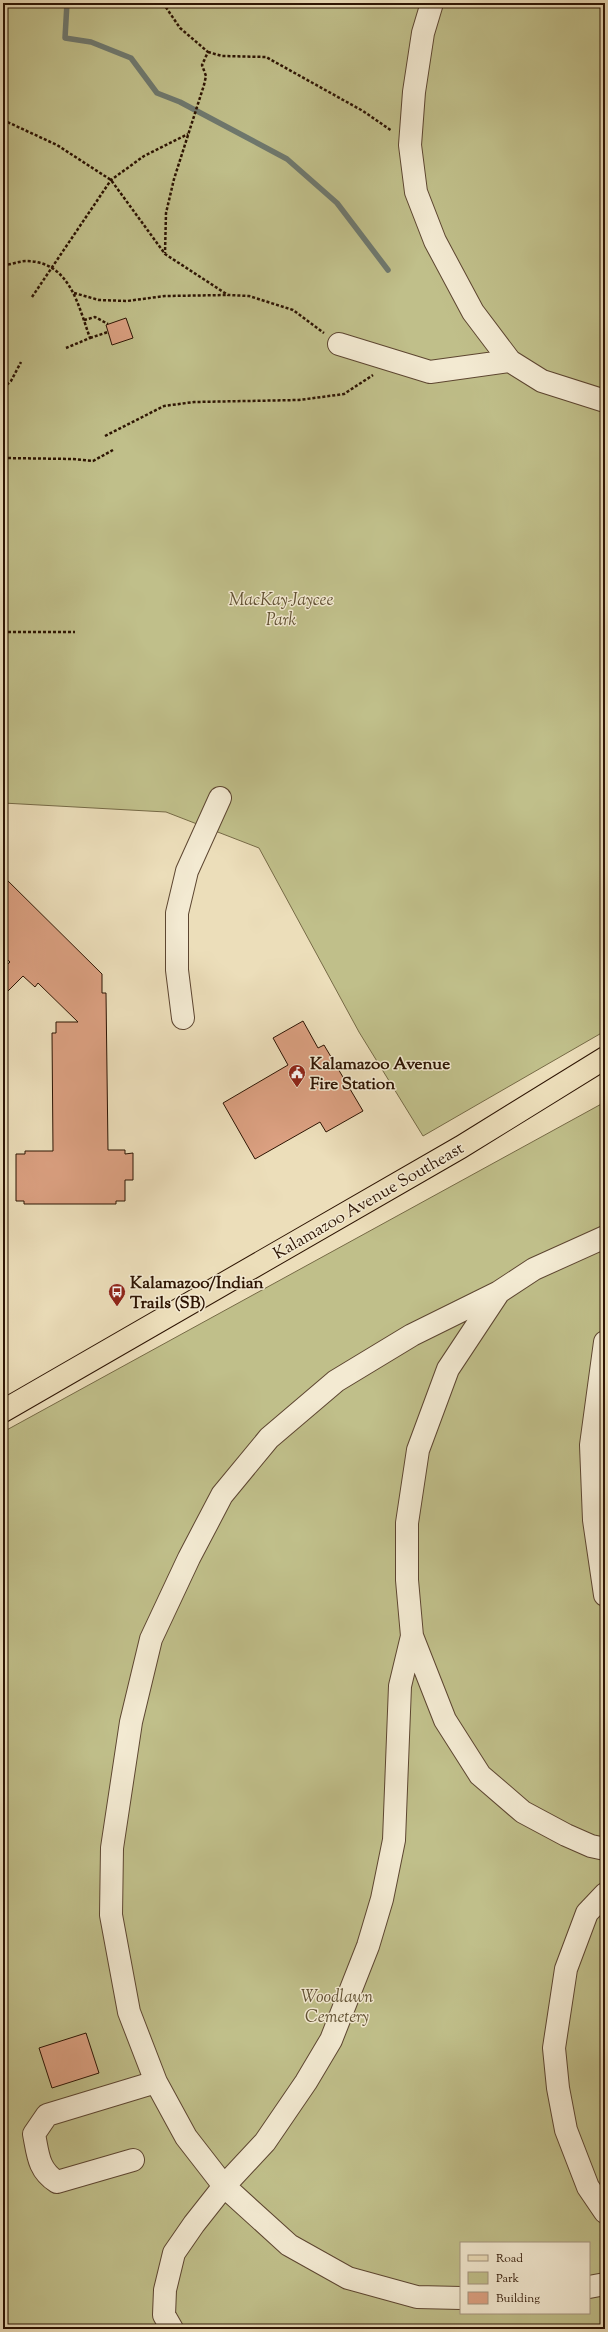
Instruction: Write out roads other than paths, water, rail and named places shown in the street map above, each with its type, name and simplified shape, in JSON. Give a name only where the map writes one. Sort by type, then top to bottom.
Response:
[{"type":"main road","name":"Kalamazoo Avenue Southeast","points":[[5,1405],[461,1147],[605,1058]]},
{"type":"lane","points":[[432,3],[422,40],[414,92],[410,145],[416,192],[435,242],[473,312],[510,361],[542,381],[605,401]]},
{"type":"lane","points":[[339,344],[393,362],[430,372],[510,361]]},
{"type":"lane","points":[[183,1018],[177,970],[177,913],[187,871],[220,798]]},
{"type":"lane","points":[[460,2298],[417,2297],[348,2278],[289,2245],[224,2186],[186,2137],[156,2082],[129,2012],[111,1915],[112,1848],[132,1722],[151,1639],[189,1558],[222,1495],[269,1438],[336,1381],[412,1335],[499,1292],[534,1269],[605,1237]]},
{"type":"lane","points":[[499,1292],[448,1369],[418,1450],[407,1523],[407,1580],[412,1636],[445,1720],[480,1775],[523,1812],[566,1835],[591,1846],[605,1849]]},
{"type":"lane","points":[[605,1342],[591,1445],[594,1520],[605,1595]]},
{"type":"lane","points":[[172,2329],[164,2315],[165,2290],[174,2254],[194,2224],[224,2186],[265,2142],[331,2040],[368,1946],[382,1899],[394,1840],[400,1686],[412,1636]]},
{"type":"lane","points":[[605,1894],[587,1913],[566,1969],[554,2048],[558,2088],[566,2130],[588,2187],[605,2212]]},
{"type":"lane","points":[[133,2160],[57,2182],[48,2176],[40,2165],[34,2134],[47,2115],[156,2082]]},
{"type":"lane","points":[[590,2287],[605,2284]]},
{"type":"waterway","points":[[67,3],[65,38],[91,42],[131,58],[157,93],[180,102],[287,159],[337,203],[388,270]]},
{"type":"place","name":"Kalamazoo Avenue Fire Station","points":[[297,1088]]},
{"type":"place","name":"Kalamazoo/Indian Trails (SB)","points":[[117,1307]]},
{"type":"park label","name":"MacKay-Jaycee Park","points":[[281,609]]},
{"type":"park label","name":"Woodlawn Cemetery","points":[[337,2006]]}]
